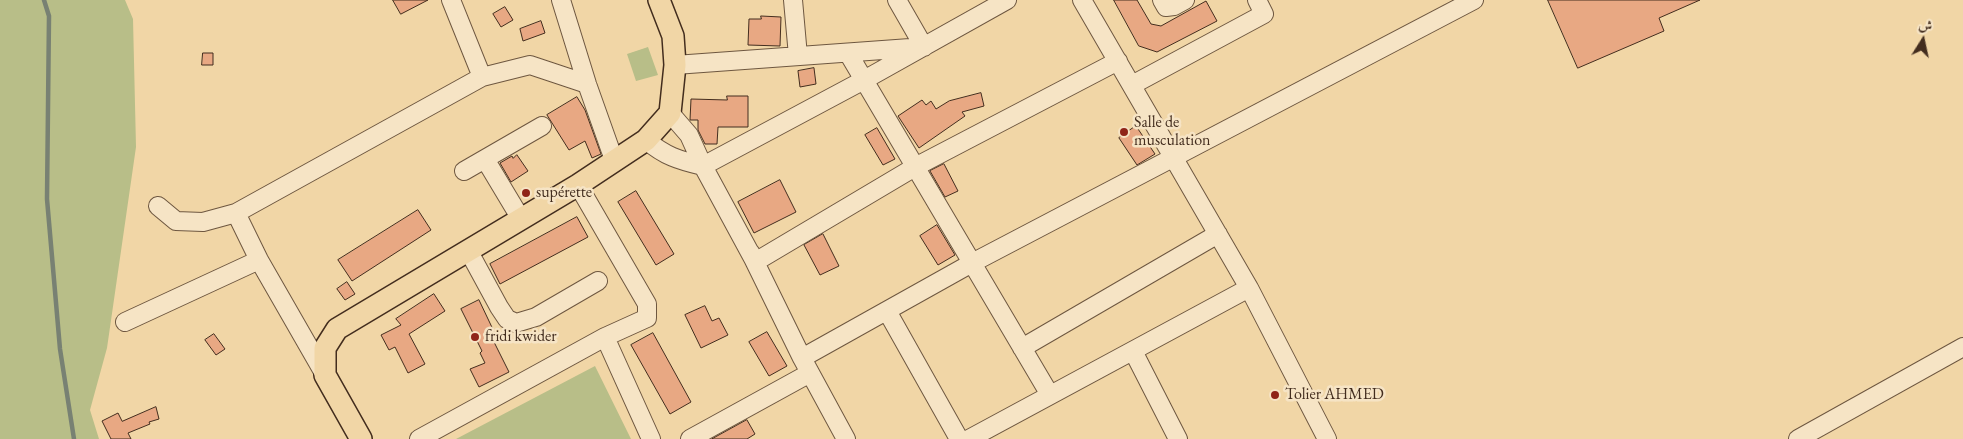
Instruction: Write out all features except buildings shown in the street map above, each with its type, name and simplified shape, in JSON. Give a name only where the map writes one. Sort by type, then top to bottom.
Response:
[{"type":"main road","points":[[361,439],[325,375],[325,348],[336,329],[521,219],[646,140],[670,113],[676,65],[672,36],[659,0]]},
{"type":"street","points":[[451,0],[482,77]]},
{"type":"street","points":[[561,0],[587,84],[614,160]]},
{"type":"street","points":[[792,0],[798,56]]},
{"type":"street","points":[[897,0],[924,47]]},
{"type":"street","points":[[1082,0],[1249,288],[1327,439]]},
{"type":"street","points":[[1162,0],[1166,7],[1185,0]]},
{"type":"street","points":[[1132,86],[1264,14],[1257,0]]},
{"type":"street","points":[[690,439],[806,366],[887,311],[972,263],[1474,0]]},
{"type":"street","points":[[646,140],[659,151],[676,160],[703,166],[924,47],[995,3]]},
{"type":"street","points":[[676,65],[924,47]]},
{"type":"street","points":[[848,52],[1050,395]]},
{"type":"street","points":[[670,113],[689,135],[703,166],[755,262],[915,167],[1118,61]]},
{"type":"street","points":[[158,206],[176,221],[203,222],[236,213],[482,77],[530,65],[587,84]]},
{"type":"street","points":[[464,172],[542,126]]},
{"type":"street","points":[[485,159],[521,219]]},
{"type":"street","points":[[419,439],[604,337],[647,318],[647,304],[578,184]]},
{"type":"street","points":[[236,213],[258,260],[325,375]]},
{"type":"street","points":[[1022,348],[1218,234]]},
{"type":"street","points":[[468,250],[499,307],[507,319],[516,323],[536,317],[598,281]]},
{"type":"street","points":[[750,252],[806,366],[846,439]]},
{"type":"street","points":[[124,322],[258,260]]},
{"type":"street","points":[[978,437],[1050,395],[1249,288]]},
{"type":"street","points":[[887,311],[959,439]]},
{"type":"street","points":[[604,337],[651,439]]},
{"type":"street","points":[[1798,439],[1963,348]]},
{"type":"street","points":[[1133,351],[1178,439]]},
{"type":"green space","points":[[0,0],[125,0],[133,19],[136,147],[107,348],[90,410],[99,439],[0,439]]},
{"type":"green space","points":[[648,47],[658,75],[636,81],[627,54]]},
{"type":"green space","points":[[595,366],[631,439],[456,439]]},
{"type":"waterway","points":[[44,0],[49,16],[47,199],[60,349],[74,439]]},
{"type":"place","name":"Salle de musculation","points":[[1124,132]]},
{"type":"place","name":"supérette","points":[[526,193]]},
{"type":"place","name":"fridi kwider","points":[[475,337]]},
{"type":"place","name":"Tolier AHMED","points":[[1275,395]]}]
